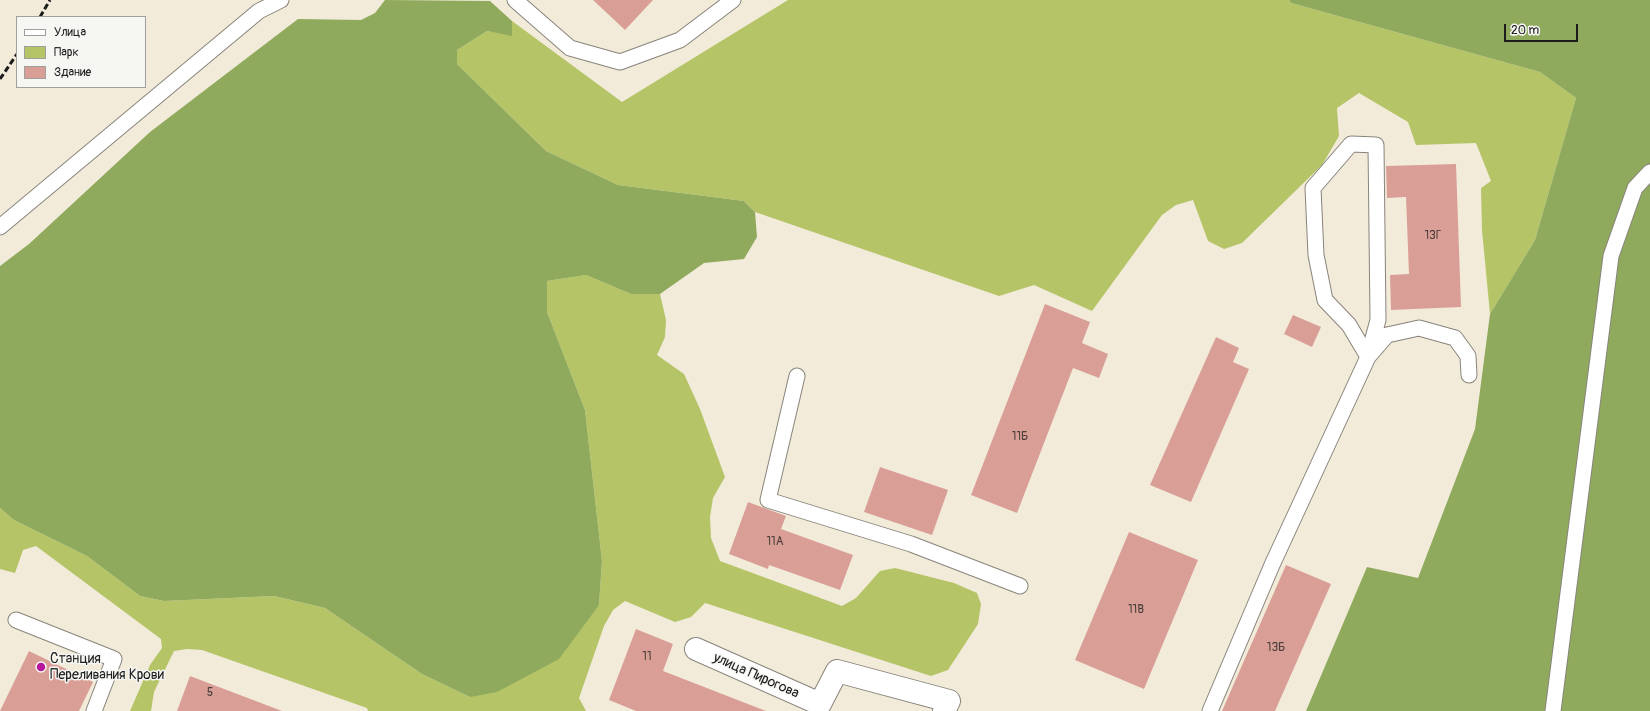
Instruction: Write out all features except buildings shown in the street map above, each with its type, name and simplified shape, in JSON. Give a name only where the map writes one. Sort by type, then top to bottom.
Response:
[{"type":"street","name":"улица Пирогова","points":[[696,649],[820,704],[837,671],[949,701],[944,711]]},
{"type":"lane","points":[[0,227],[259,11],[281,0]]},
{"type":"lane","points":[[515,0],[570,48],[620,62],[680,40],[733,0]]},
{"type":"lane","points":[[1210,711],[1272,565],[1368,357],[1378,320],[1376,145],[1350,144],[1313,188],[1316,255],[1325,300],[1349,325],[1368,357]]},
{"type":"lane","points":[[1553,711],[1611,256],[1635,188],[1650,172]]},
{"type":"lane","points":[[1368,357],[1387,335],[1418,328],[1455,338],[1468,356],[1469,375]]},
{"type":"lane","points":[[797,376],[768,500],[911,544],[1020,586]]},
{"type":"lane","points":[[16,620],[114,659],[94,711]]},
{"type":"green space","points":[[385,0],[490,1],[512,21],[512,36],[487,31],[457,50],[457,64],[546,151],[618,185],[744,201],[755,212],[757,237],[744,259],[704,263],[660,294],[631,294],[586,275],[547,281],[547,312],[585,410],[602,561],[599,605],[559,659],[497,692],[470,697],[422,674],[325,608],[274,596],[164,601],[140,596],[87,556],[14,520],[0,508],[0,266],[29,244],[150,132],[298,19],[361,20],[375,13]]},
{"type":"green space","points":[[788,0],[1289,0],[1291,3],[1540,72],[1576,98],[1535,240],[1490,314],[1482,230],[1481,188],[1491,181],[1476,143],[1416,145],[1408,122],[1359,93],[1337,108],[1339,136],[1322,165],[1242,243],[1224,249],[1208,241],[1193,200],[1176,205],[1162,215],[1092,311],[1034,285],[999,296],[755,212],[744,201],[618,185],[546,151],[457,64],[457,50],[487,31],[512,35],[512,21],[622,102]]},
{"type":"green space","points":[[1289,0],[1650,0],[1650,711],[1306,711],[1367,567],[1418,578],[1475,429],[1490,314],[1535,240],[1576,98],[1540,72],[1291,3]]},
{"type":"green space","points":[[586,275],[631,294],[660,294],[666,320],[665,337],[657,355],[684,374],[700,409],[725,477],[713,498],[710,517],[711,538],[720,561],[842,606],[856,598],[880,571],[895,568],[954,583],[977,593],[981,604],[978,624],[948,670],[931,676],[705,603],[691,617],[675,622],[625,601],[613,610],[604,626],[579,698],[586,711],[368,711],[367,708],[202,650],[187,649],[174,651],[154,692],[151,711],[130,711],[150,665],[162,648],[161,639],[36,546],[23,550],[15,573],[0,569],[0,508],[14,520],[87,556],[140,596],[164,601],[274,596],[325,608],[422,674],[470,697],[599,605],[602,561],[585,410],[547,312],[547,281]]},
{"type":"railway","points":[[41,16],[50,0]]},
{"type":"railway","points":[[0,79],[16,55]]},
{"type":"place","name":"Станция Переливания Крови","points":[[41,667]]}]
